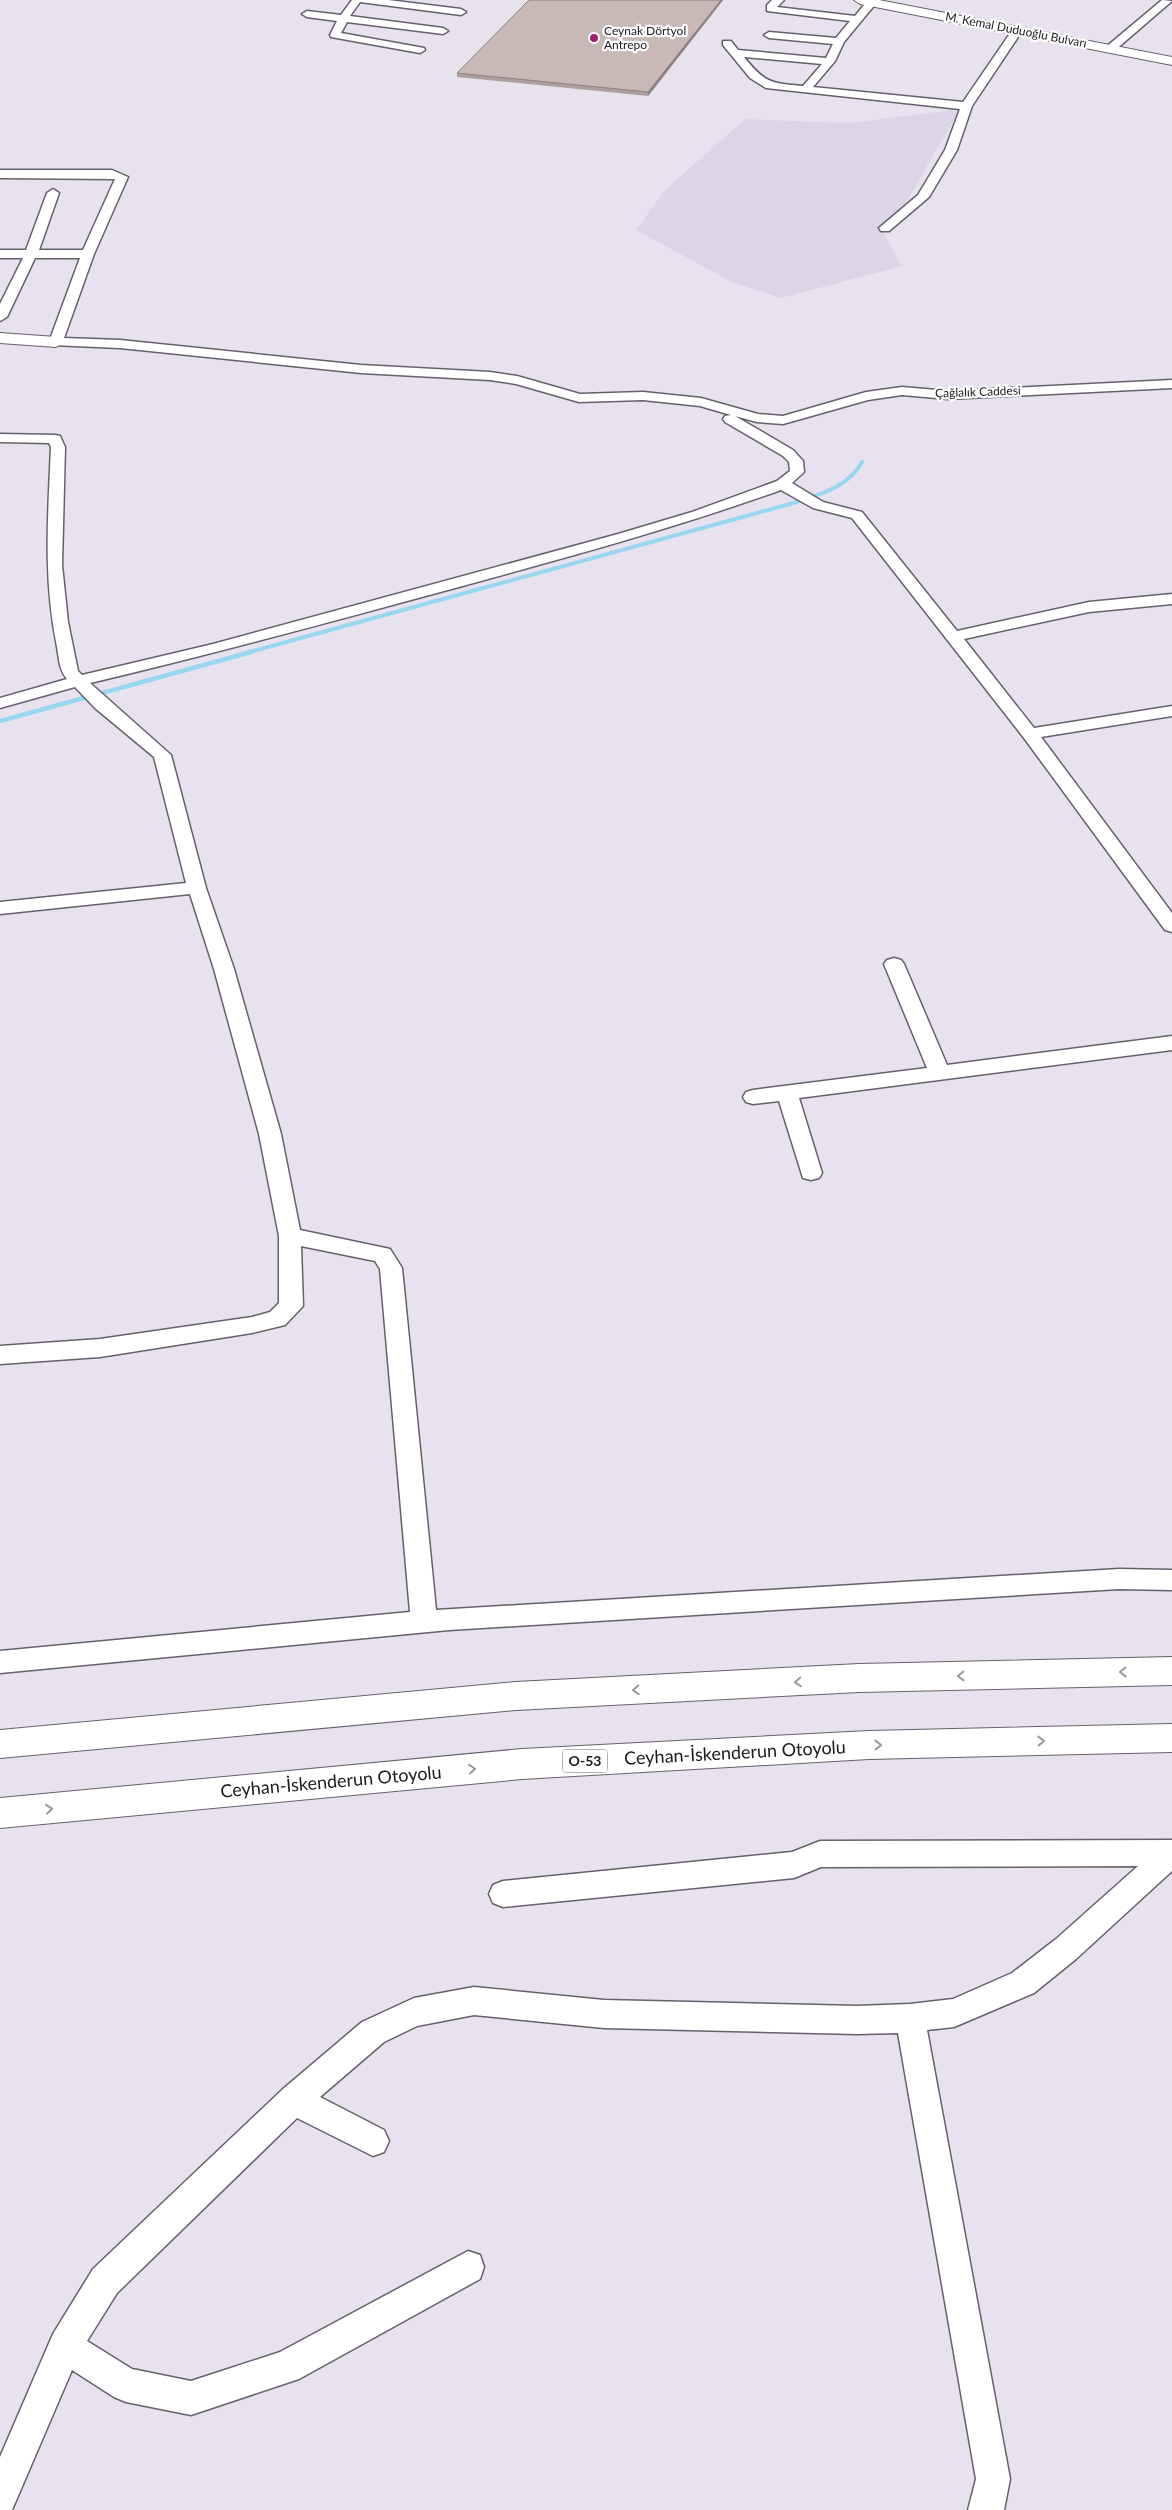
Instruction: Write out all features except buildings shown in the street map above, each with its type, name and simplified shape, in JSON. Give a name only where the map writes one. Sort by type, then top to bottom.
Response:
[{"type":"main road","name":"M. Kemal Duduoğlu Bulvarı","points":[[866,1],[1172,61]]},
{"type":"main road","points":[[0,338],[56,342]]},
{"type":"main road","points":[[0,1744],[516,1696],[859,1678],[1172,1670]]},
{"type":"main road","name":"Ceyhan-İskenderun Otoyolu","points":[[0,1813],[522,1764],[869,1745],[1172,1738]]},
{"type":"street","points":[[358,0],[344,18],[335,35],[420,50]]},
{"type":"street","points":[[363,0],[465,9],[408,62]]},
{"type":"street","points":[[779,0],[772,5],[771,9],[858,18]]},
{"type":"street","points":[[1110,49],[1168,0]]},
{"type":"street","points":[[805,90],[830,61],[839,41],[858,18],[866,1]]},
{"type":"street","points":[[307,14],[443,31]]},
{"type":"street","points":[[885,228],[924,198],[951,150],[966,106],[1017,31]]},
{"type":"street","points":[[769,35],[839,41]]},
{"type":"street","points":[[727,43],[754,76],[770,86],[966,106]]},
{"type":"street","points":[[736,52],[830,61]]},
{"type":"street","points":[[0,174],[112,174],[122,177],[88,254],[56,342],[120,344],[361,368],[490,376],[516,380],[580,398],[643,396],[701,402],[788,453],[796,460],[797,472],[787,487],[623,537],[217,648],[0,703]]},
{"type":"street","points":[[0,317],[32,254],[53,193]]},
{"type":"street","points":[[18,240],[36,240]]},
{"type":"street","points":[[0,254],[88,254]]},
{"type":"street","name":"Çağlalık Caddesi","points":[[701,402],[757,418],[783,420],[813,413],[866,396],[902,391],[948,395],[1172,384]]},
{"type":"street","points":[[0,438],[55,439],[58,447],[54,564],[60,622],[70,672],[101,704],[162,755],[197,888],[224,969],[270,1134],[290,1236],[291,1306],[277,1319],[252,1325],[100,1348],[0,1355]]},
{"type":"street","points":[[787,487],[818,506],[858,515],[1030,734],[1172,926]]},
{"type":"street","points":[[953,637],[1048,614],[1107,604],[1172,599]]},
{"type":"street","points":[[1030,734],[1172,711]]},
{"type":"street","points":[[0,908],[197,888]]},
{"type":"street","points":[[894,964],[940,1074]]},
{"type":"street","points":[[753,1097],[1172,1044]]},
{"type":"street","points":[[787,1092],[811,1173]]},
{"type":"street","points":[[290,1236],[382,1255],[391,1268],[424,1621]]},
{"type":"street","points":[[0,1662],[424,1621],[1109,1580],[1172,1580]]},
{"type":"street","points":[[503,1894],[794,1865],[820,1854],[1171,1853]]},
{"type":"street","points":[[0,2498],[64,2346],[106,2281],[294,2100],[373,2032],[414,2012],[474,2001],[604,2014],[857,2020],[954,2014],[1023,1983],[1106,1913],[1171,1853]]},
{"type":"street","points":[[910,2018],[993,2480],[986,2510]]},
{"type":"street","points":[[294,2100],[373,2141]]},
{"type":"street","points":[[64,2346],[126,2385],[191,2398],[287,2367],[468,2267]]},
{"type":"shaded area","points":[[960,109],[901,211],[882,231],[902,266],[781,298],[734,283],[636,230],[665,190],[745,119],[850,123]]},
{"type":"waterway","points":[[246,653],[790,504],[821,494],[840,485],[856,471],[862,462]]},
{"type":"waterway","points":[[0,721],[251,652]]},
{"type":"place","name":"Ceynak Dörtyol Antrepo","points":[[594,38]]}]
